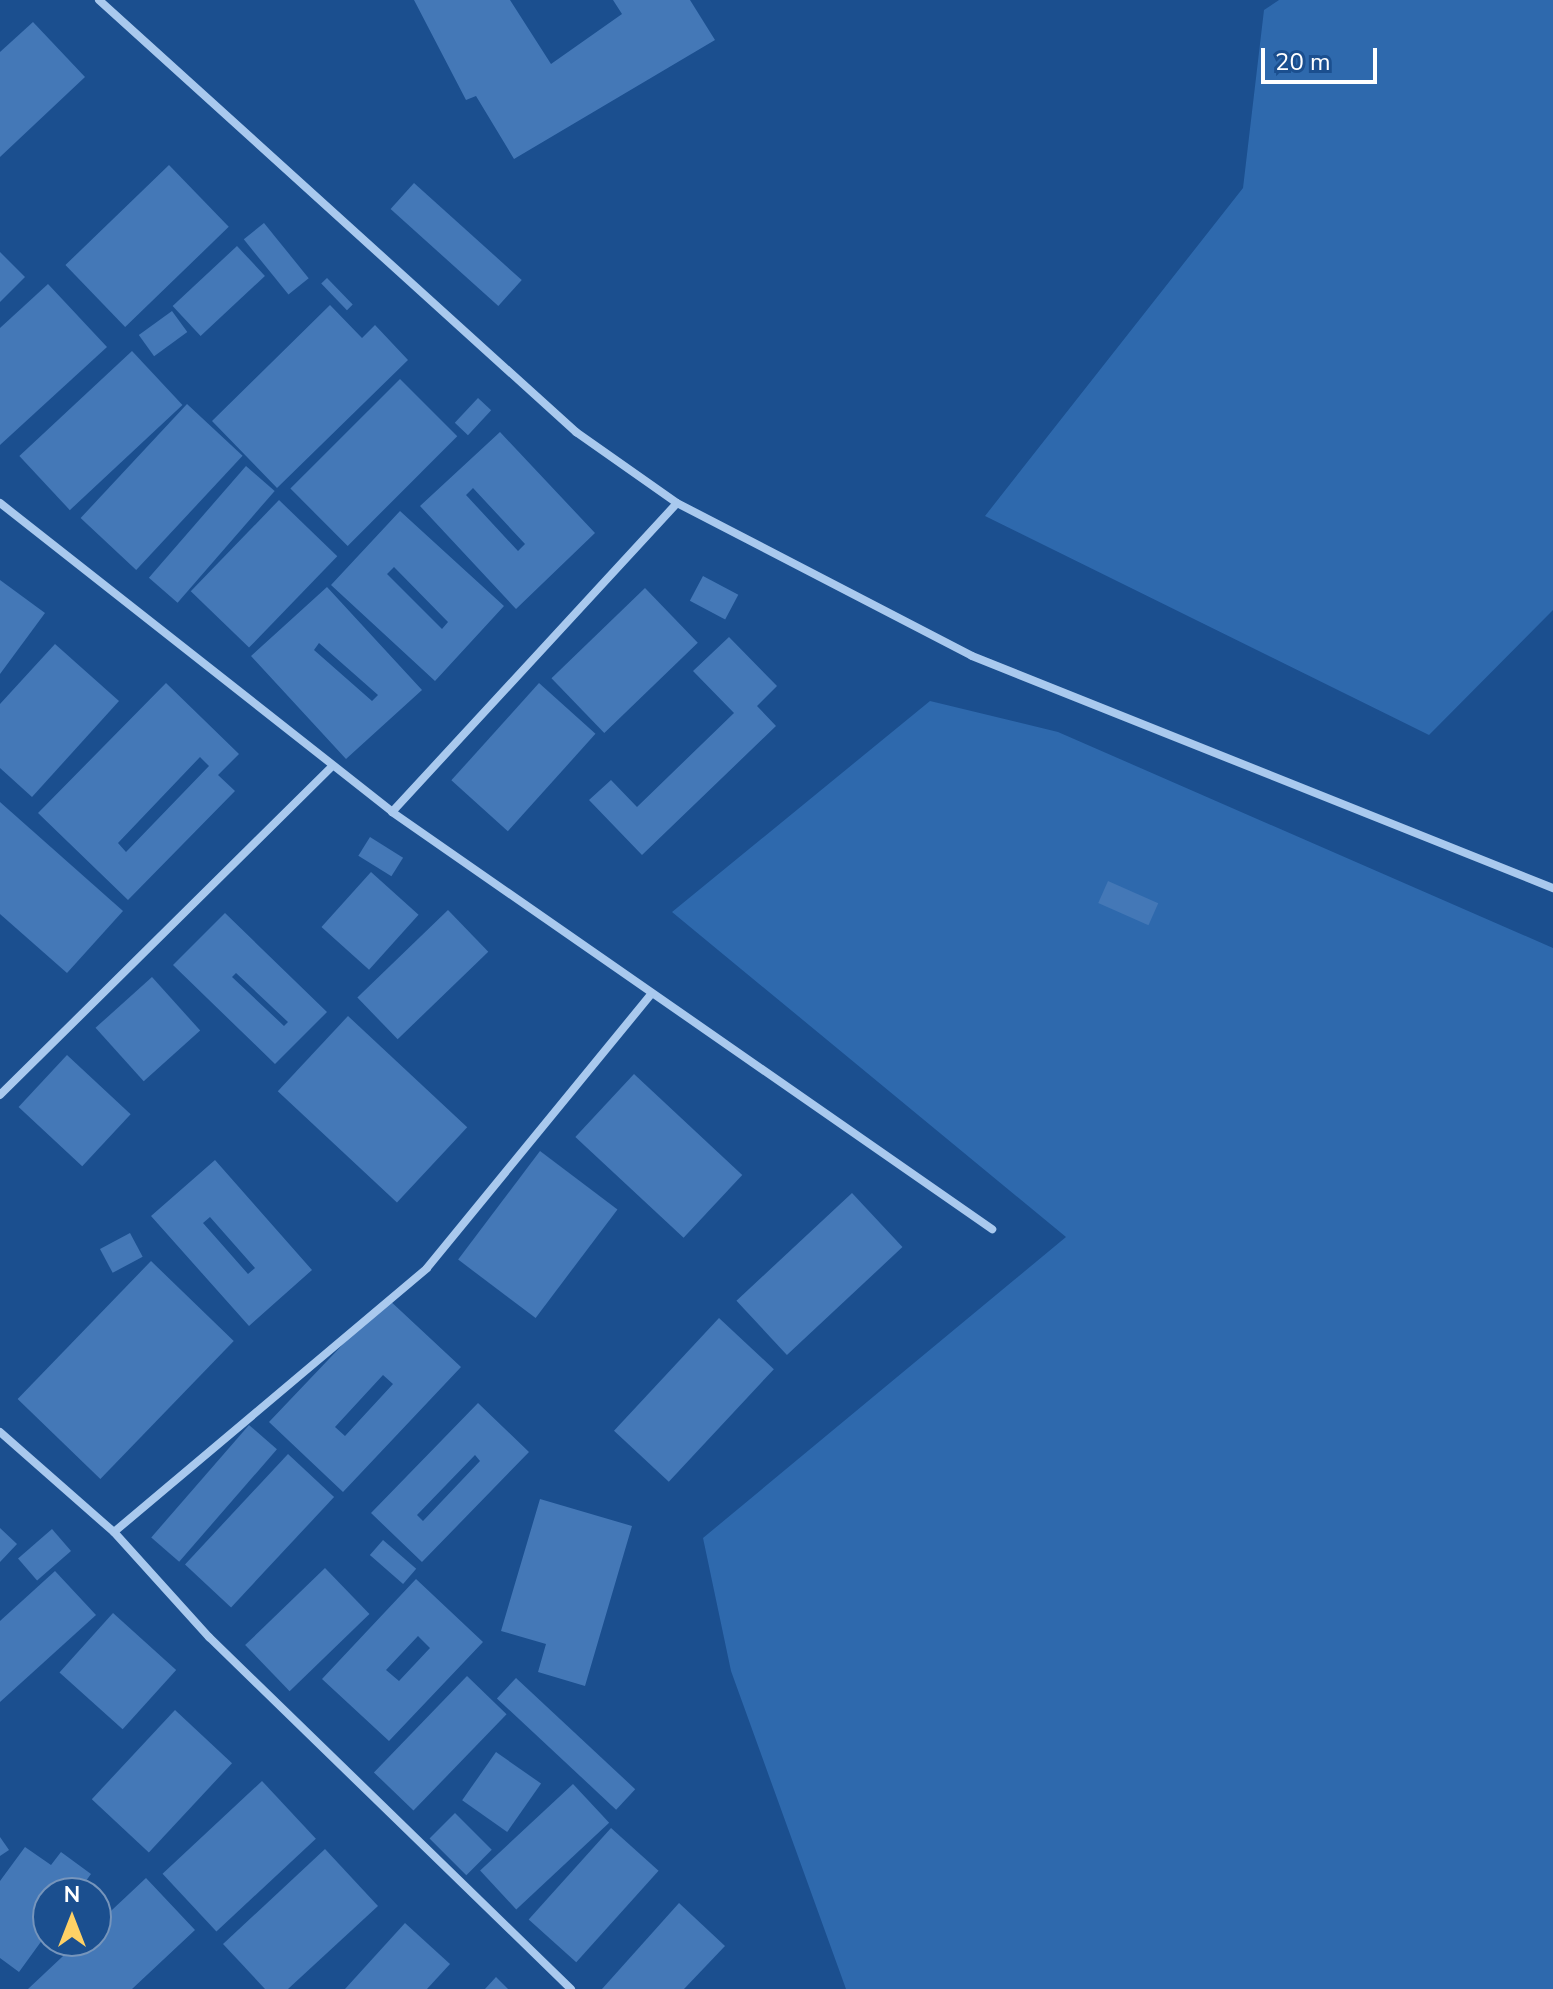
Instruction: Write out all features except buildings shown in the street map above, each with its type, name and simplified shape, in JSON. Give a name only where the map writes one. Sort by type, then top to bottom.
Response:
[{"type":"street","points":[[99,0],[576,432],[677,503],[972,656],[1553,888]]},
{"type":"street","points":[[0,503],[392,812],[992,1229]]},
{"type":"street","points":[[392,812],[677,503]]},
{"type":"street","points":[[0,1095],[332,766]]},
{"type":"street","points":[[114,1532],[427,1268],[652,993]]},
{"type":"street","points":[[0,1432],[114,1532],[209,1637],[571,1989]]},
{"type":"shaded area","points":[[1279,0],[1553,0],[1553,610],[1429,735],[985,516],[1243,188],[1264,10]]},
{"type":"shaded area","points":[[930,701],[1058,732],[1553,948],[1553,1989],[846,1989],[731,1671],[703,1538],[1066,1237],[672,912]]}]
